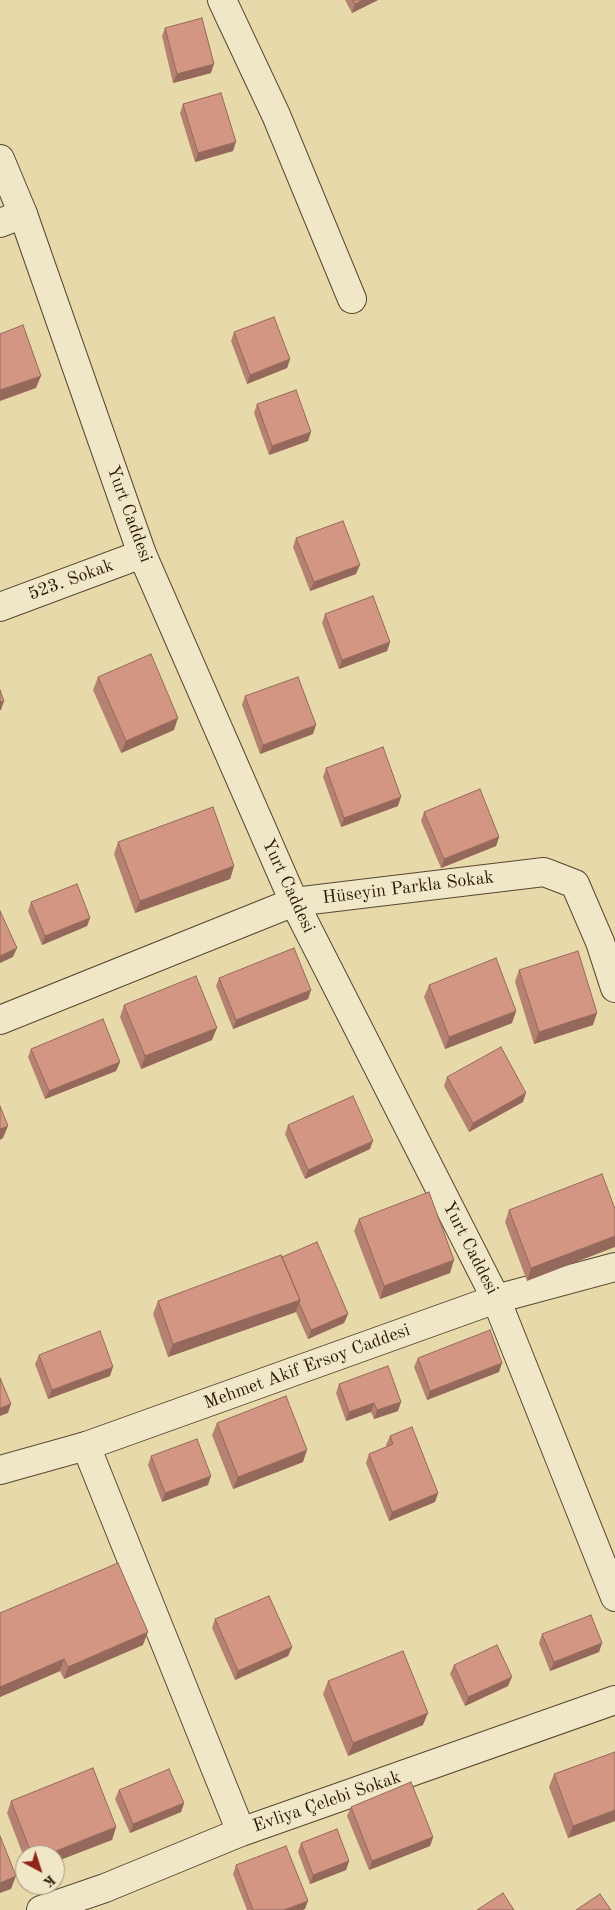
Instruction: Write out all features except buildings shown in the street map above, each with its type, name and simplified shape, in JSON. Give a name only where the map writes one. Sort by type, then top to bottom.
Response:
[{"type":"street","points":[[222,0],[276,116],[352,299]]},
{"type":"street","name":"Yurt Caddesi","points":[[0,159],[12,218],[142,554],[294,902],[496,1300],[615,1597]]},
{"type":"street","name":"523. Sokak","points":[[0,606],[142,554]]},
{"type":"street","name":"Hüseyin Parkla Sokak","points":[[0,1020],[294,902],[544,872],[575,884],[600,942],[615,988]]},
{"type":"street","name":"Mehmet Akif Ersoy Caddesi","points":[[0,1470],[86,1446],[496,1300],[615,1268]]},
{"type":"street","points":[[86,1446],[241,1832]]},
{"type":"street","name":"Evliya Çelebi Sokak","points":[[41,1910],[110,1899],[241,1832],[615,1700]]}]
